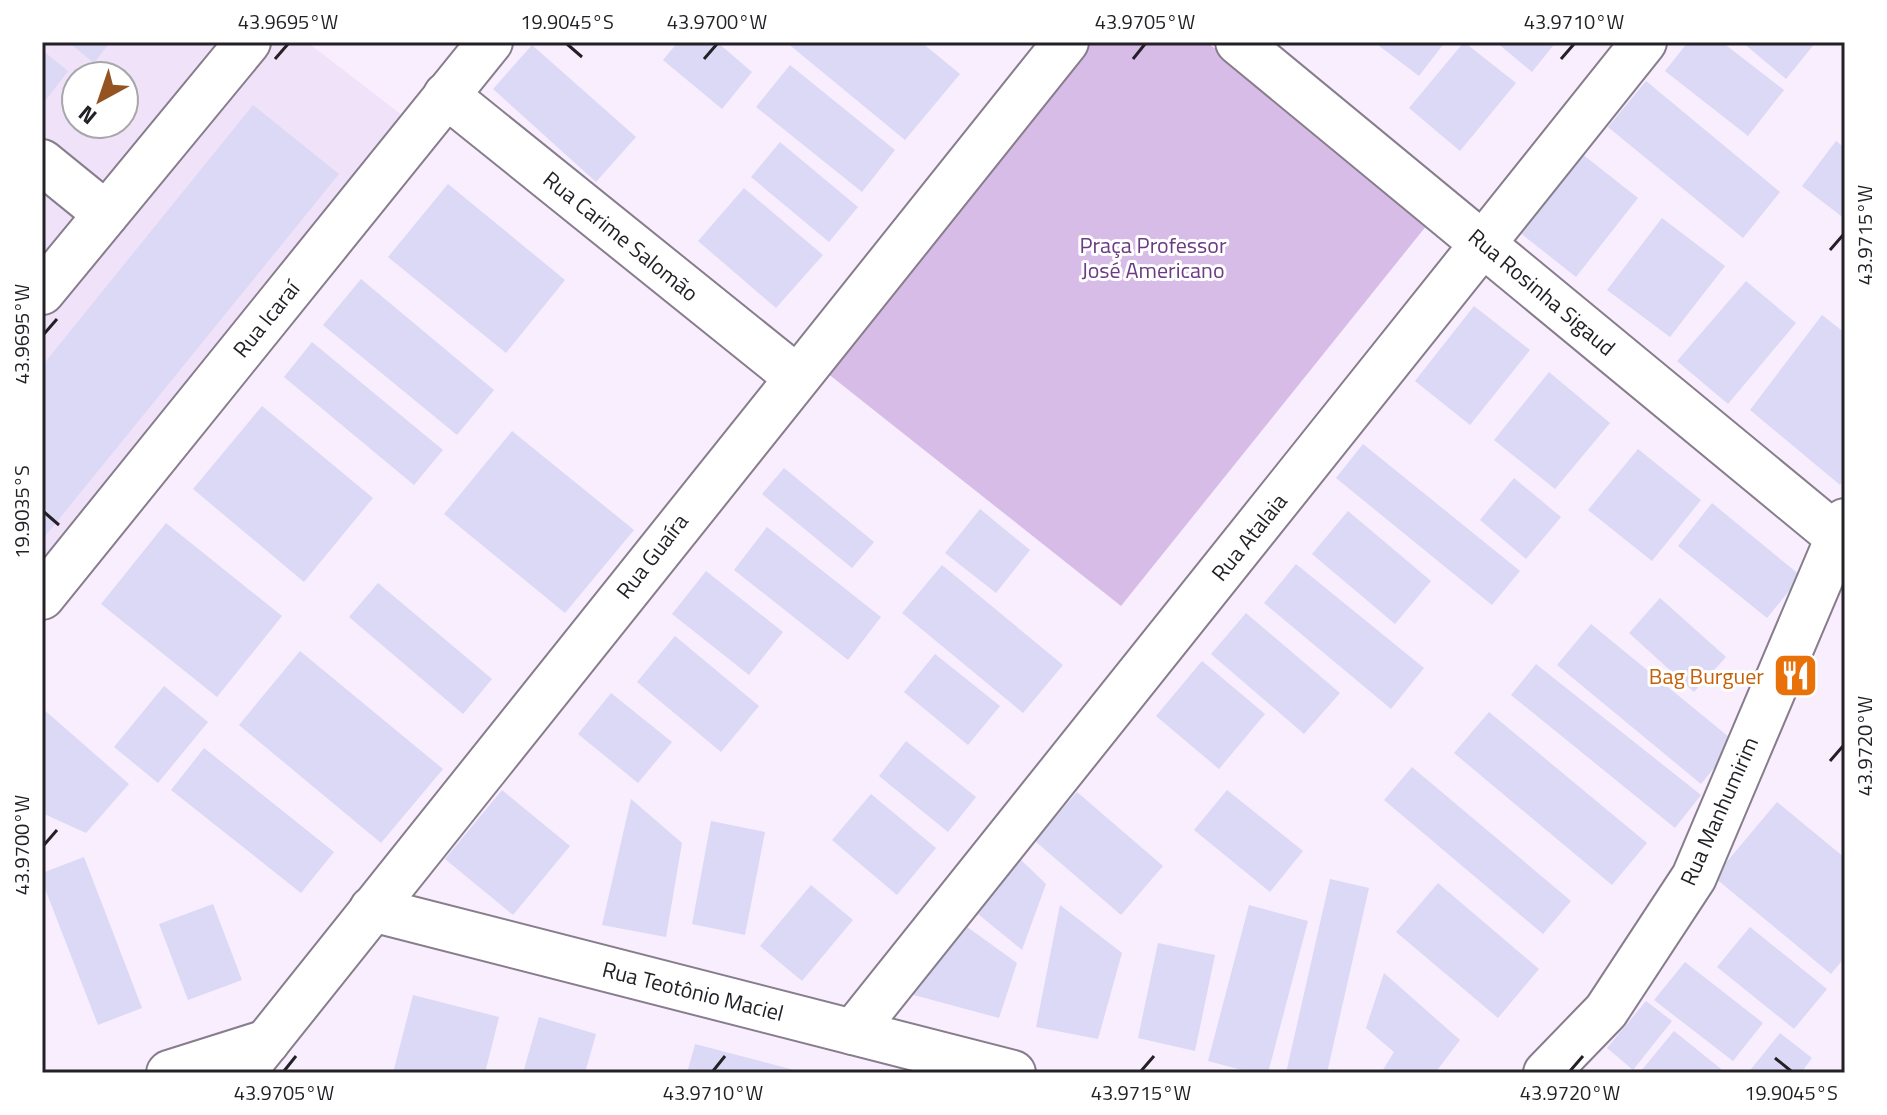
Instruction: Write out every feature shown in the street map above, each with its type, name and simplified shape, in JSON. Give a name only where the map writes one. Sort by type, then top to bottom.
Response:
[{"type":"street","points":[[42,292],[248,42]]},
{"type":"street","name":"Rua Icaraí","points":[[42,597],[490,42]]},
{"type":"street","name":"Rua Guaíra","points":[[255,1058],[795,376],[1066,42]]},
{"type":"street","name":"Rua Rosinha Sigaud","points":[[1238,42],[1842,534]]},
{"type":"street","name":"Rua Atalaia","points":[[853,1032],[1644,42]]},
{"type":"street","name":"Rua Carime Salomão","points":[[446,95],[795,376]]},
{"type":"street","points":[[42,162],[106,214]]},
{"type":"street","name":"Rua Manhumirim","points":[[1546,1073],[1606,1011],[1694,877],[1842,534]]},
{"type":"street","name":"Rua Teotônio Maciel","points":[[372,909],[1013,1073]]},
{"type":"street","points":[[169,1073],[255,1058]]},
{"type":"shaded area","points":[[42,42],[307,42],[407,119],[42,563]]},
{"type":"green space","name":"Praça Professor José Americano","points":[[1076,42],[1207,42],[1427,225],[1121,606],[822,369]]},
{"type":"building","points":[[68,42],[110,42],[96,60],[90,60]]},
{"type":"building","points":[[678,42],[717,42],[752,72],[722,109],[663,60]]},
{"type":"building","points":[[786,42],[921,42],[960,74],[905,140]]},
{"type":"building","points":[[1374,42],[1445,42],[1419,76]]},
{"type":"building","points":[[1464,42],[1516,83],[1460,151],[1409,108]]},
{"type":"building","points":[[1496,42],[1556,42],[1532,72]]},
{"type":"building","points":[[1688,42],[1722,42],[1784,90],[1748,136],[1665,71]]},
{"type":"building","points":[[1742,42],[1816,42],[1786,79]]},
{"type":"building","points":[[532,45],[636,137],[596,182],[493,89]]},
{"type":"building","points":[[42,50],[60,65],[60,81],[42,105]]},
{"type":"building","points":[[790,65],[895,150],[862,192],[756,107]]},
{"type":"building","points":[[1646,81],[1780,192],[1743,238],[1608,127]]},
{"type":"building","points":[[253,105],[339,174],[42,540],[42,366]]},
{"type":"building","points":[[1836,141],[1845,148],[1845,219],[1802,186]]},
{"type":"building","points":[[780,142],[858,207],[829,242],[751,177]]},
{"type":"building","points":[[1577,150],[1638,198],[1576,277],[1514,228]]},
{"type":"building","points":[[448,184],[565,280],[506,353],[388,257]]},
{"type":"building","points":[[744,188],[823,255],[776,308],[698,241]]},
{"type":"building","points":[[1662,218],[1725,266],[1670,337],[1607,290]]},
{"type":"building","points":[[361,279],[494,390],[457,435],[323,325]]},
{"type":"building","points":[[1746,281],[1796,323],[1728,404],[1677,361]]},
{"type":"building","points":[[1474,306],[1530,350],[1470,425],[1415,381]]},
{"type":"building","points":[[1822,315],[1845,333],[1845,477],[1840,485],[1750,410]]},
{"type":"building","points":[[312,342],[443,450],[414,485],[284,377]]},
{"type":"building","points":[[1549,372],[1610,423],[1555,489],[1494,440]]},
{"type":"building","points":[[262,406],[373,498],[304,582],[193,489]]},
{"type":"building","points":[[512,431],[634,530],[565,613],[444,514]]},
{"type":"building","points":[[1363,444],[1520,571],[1492,605],[1336,478]]},
{"type":"building","points":[[1638,449],[1701,500],[1652,561],[1588,510]]},
{"type":"building","points":[[784,468],[874,542],[852,568],[762,494]]},
{"type":"building","points":[[1514,478],[1561,517],[1526,559],[1480,520]]},
{"type":"building","points":[[1712,503],[1801,576],[1767,618],[1678,546]]},
{"type":"building","points":[[980,509],[1030,550],[996,593],[945,553]]},
{"type":"building","points":[[1348,511],[1431,581],[1395,624],[1312,554]]},
{"type":"building","points":[[166,523],[282,616],[217,697],[101,604]]},
{"type":"building","points":[[767,527],[881,617],[848,660],[734,570]]},
{"type":"building","points":[[1296,564],[1424,668],[1391,709],[1264,603]]},
{"type":"building","points":[[942,565],[1063,665],[1023,713],[902,613]]},
{"type":"building","points":[[706,571],[783,632],[749,675],[672,614]]},
{"type":"building","points":[[378,583],[492,679],[463,714],[349,617]]},
{"type":"building","points":[[1660,598],[1726,657],[1694,692],[1629,633]]},
{"type":"building","points":[[1246,613],[1340,693],[1304,734],[1211,654]]},
{"type":"building","points":[[1591,624],[1735,742],[1701,784],[1557,665]]},
{"type":"building","points":[[675,636],[759,706],[721,752],[637,682]]},
{"type":"building","points":[[300,651],[443,769],[381,843],[239,725]]},
{"type":"building","points":[[935,654],[1000,706],[968,745],[904,692]]},
{"type":"building","points":[[1202,661],[1265,714],[1219,769],[1156,716]]},
{"type":"building","points":[[1536,664],[1701,795],[1675,828],[1511,695]]},
{"type":"building","points":[[164,686],[208,722],[158,783],[114,747]]},
{"type":"building","points":[[611,693],[672,742],[638,783],[578,734]]},
{"type":"building","points":[[42,708],[129,784],[86,833],[42,813]]},
{"type":"building","points":[[1489,712],[1647,843],[1612,885],[1454,753]]},
{"type":"building","points":[[906,741],[976,797],[948,832],[879,776]]},
{"type":"building","points":[[204,748],[334,852],[301,893],[171,790]]},
{"type":"building","points":[[1412,767],[1571,901],[1543,934],[1384,800]]},
{"type":"building","points":[[502,790],[570,846],[513,915],[445,859]]},
{"type":"building","points":[[1227,790],[1303,851],[1270,892],[1194,830]]},
{"type":"building","points":[[1077,792],[1163,866],[1121,915],[1035,841]]},
{"type":"building","points":[[871,794],[936,848],[897,895],[832,840]]},
{"type":"building","points":[[631,799],[682,843],[666,937],[602,925]]},
{"type":"building","points":[[1777,802],[1845,858],[1845,957],[1831,974],[1714,877]]},
{"type":"building","points":[[711,821],[765,832],[745,935],[692,924]]},
{"type":"building","points":[[84,857],[142,1008],[98,1025],[42,881],[42,873]]},
{"type":"building","points":[[1019,858],[1046,884],[1022,950],[978,914]]},
{"type":"building","points":[[1330,879],[1369,888],[1327,1073],[1286,1073]]},
{"type":"building","points":[[1438,883],[1539,969],[1498,1018],[1396,932]]},
{"type":"building","points":[[811,885],[853,920],[802,981],[760,946]]},
{"type":"building","points":[[213,904],[242,980],[188,1000],[159,924]]},
{"type":"building","points":[[1060,905],[1122,953],[1098,1039],[1036,1027]]},
{"type":"building","points":[[1249,905],[1308,921],[1268,1073],[1253,1073],[1208,1061]]},
{"type":"building","points":[[963,924],[1017,963],[999,1018],[910,994]]},
{"type":"building","points":[[1750,927],[1827,989],[1794,1029],[1717,967]]},
{"type":"building","points":[[1158,943],[1215,955],[1195,1051],[1138,1038]]},
{"type":"building","points":[[1685,962],[1763,1023],[1733,1061],[1654,1000]]},
{"type":"building","points":[[1384,973],[1460,1040],[1435,1073],[1381,1073],[1394,1052],[1366,1028]]},
{"type":"building","points":[[413,995],[499,1017],[485,1073],[393,1073]]},
{"type":"building","points":[[1646,1001],[1672,1021],[1633,1070],[1607,1048]]},
{"type":"building","points":[[539,1017],[596,1034],[585,1073],[523,1073]]},
{"type":"building","points":[[1674,1031],[1726,1073],[1641,1071]]},
{"type":"building","points":[[1780,1033],[1812,1058],[1801,1073],[1748,1073]]},
{"type":"building","points":[[695,1044],[802,1072],[687,1073]]},
{"type":"place","name":"Bag Burguer","points":[[1795,676]]}]
